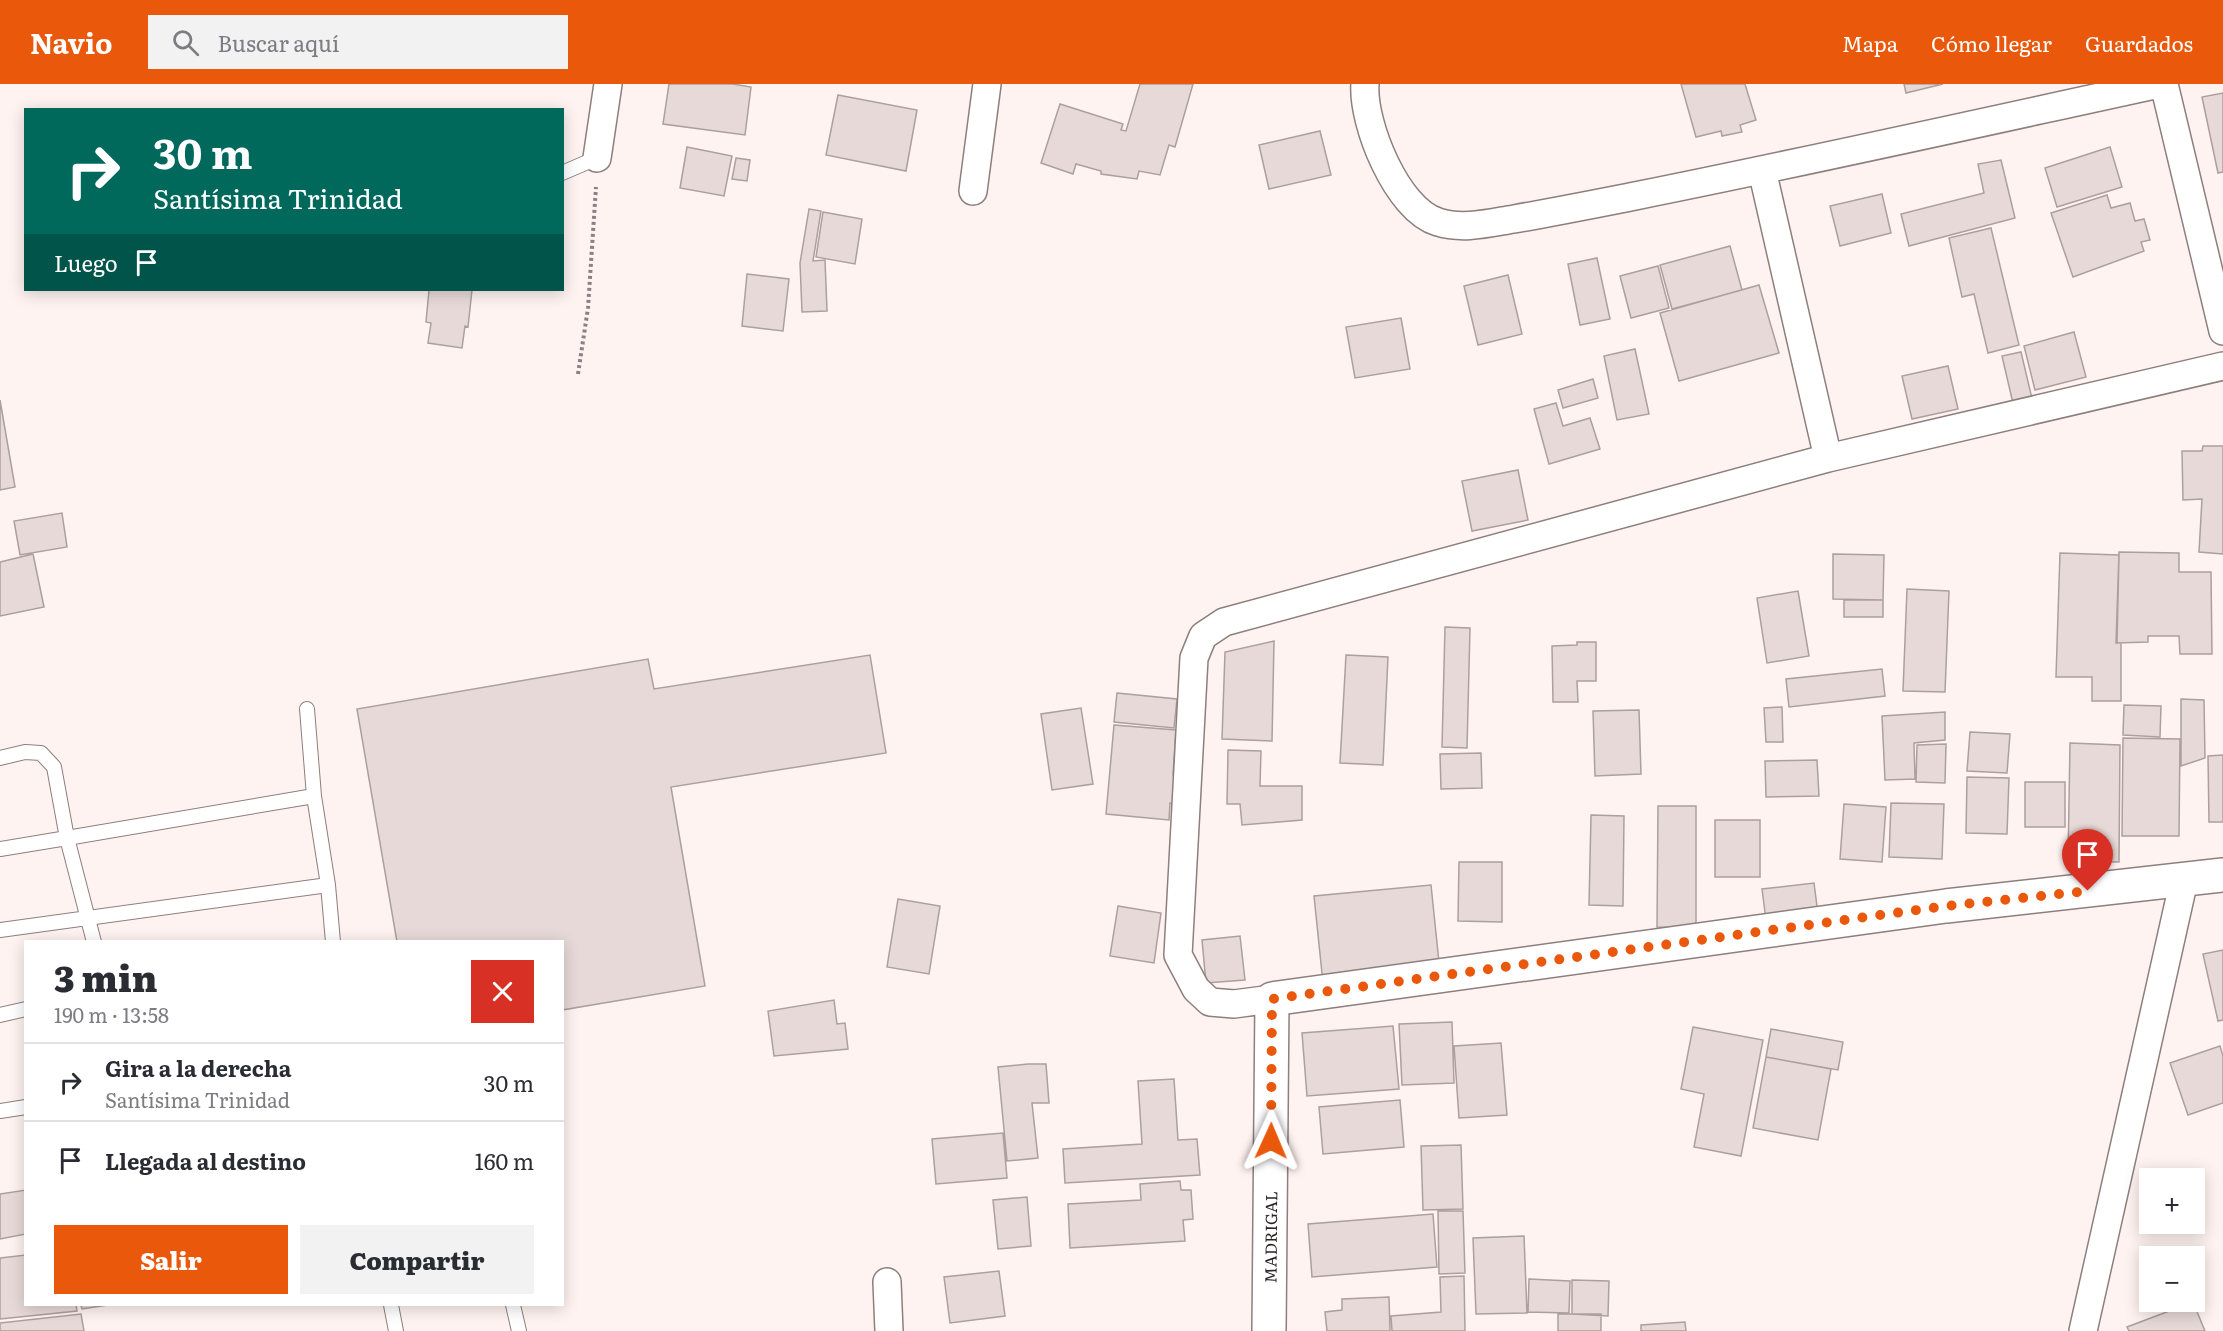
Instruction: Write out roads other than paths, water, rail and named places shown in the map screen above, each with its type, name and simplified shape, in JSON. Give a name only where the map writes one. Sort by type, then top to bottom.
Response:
[{"type":"street","points":[[597,158],[608,84]]},
{"type":"street","points":[[973,191],[987,84]]},
{"type":"street","points":[[1365,84],[1370,125],[1380,154],[1407,201],[1436,222],[1465,226],[1564,211],[2159,84]]},
{"type":"street","points":[[2164,84],[2223,331]]},
{"type":"street","points":[[1762,170],[1828,458]]},
{"type":"street","points":[[2223,366],[1828,458],[1224,622],[1203,636],[1194,658],[1178,955],[1196,988],[1210,1002],[1234,1005],[1946,906],[2223,875]]},
{"type":"street","points":[[2083,1331],[2184,880]]},
{"type":"street","name":"MADRIGAL","points":[[1269,1331],[1272,999]]},
{"type":"street","points":[[887,1282],[888,1331]]},
{"type":"lane","points":[[564,171],[597,158]]},
{"type":"lane","points":[[307,709],[314,796],[328,885],[333,940]]},
{"type":"lane","points":[[0,758],[26,752],[41,753],[54,767],[67,838],[93,940]]},
{"type":"lane","points":[[0,849],[314,796]]},
{"type":"lane","points":[[0,930],[328,885]]},
{"type":"lane","points":[[0,1015],[24,1010]]},
{"type":"lane","points":[[0,1111],[24,1107]]},
{"type":"lane","points":[[391,1306],[396,1331]]},
{"type":"lane","points":[[513,1306],[519,1331]]}]
